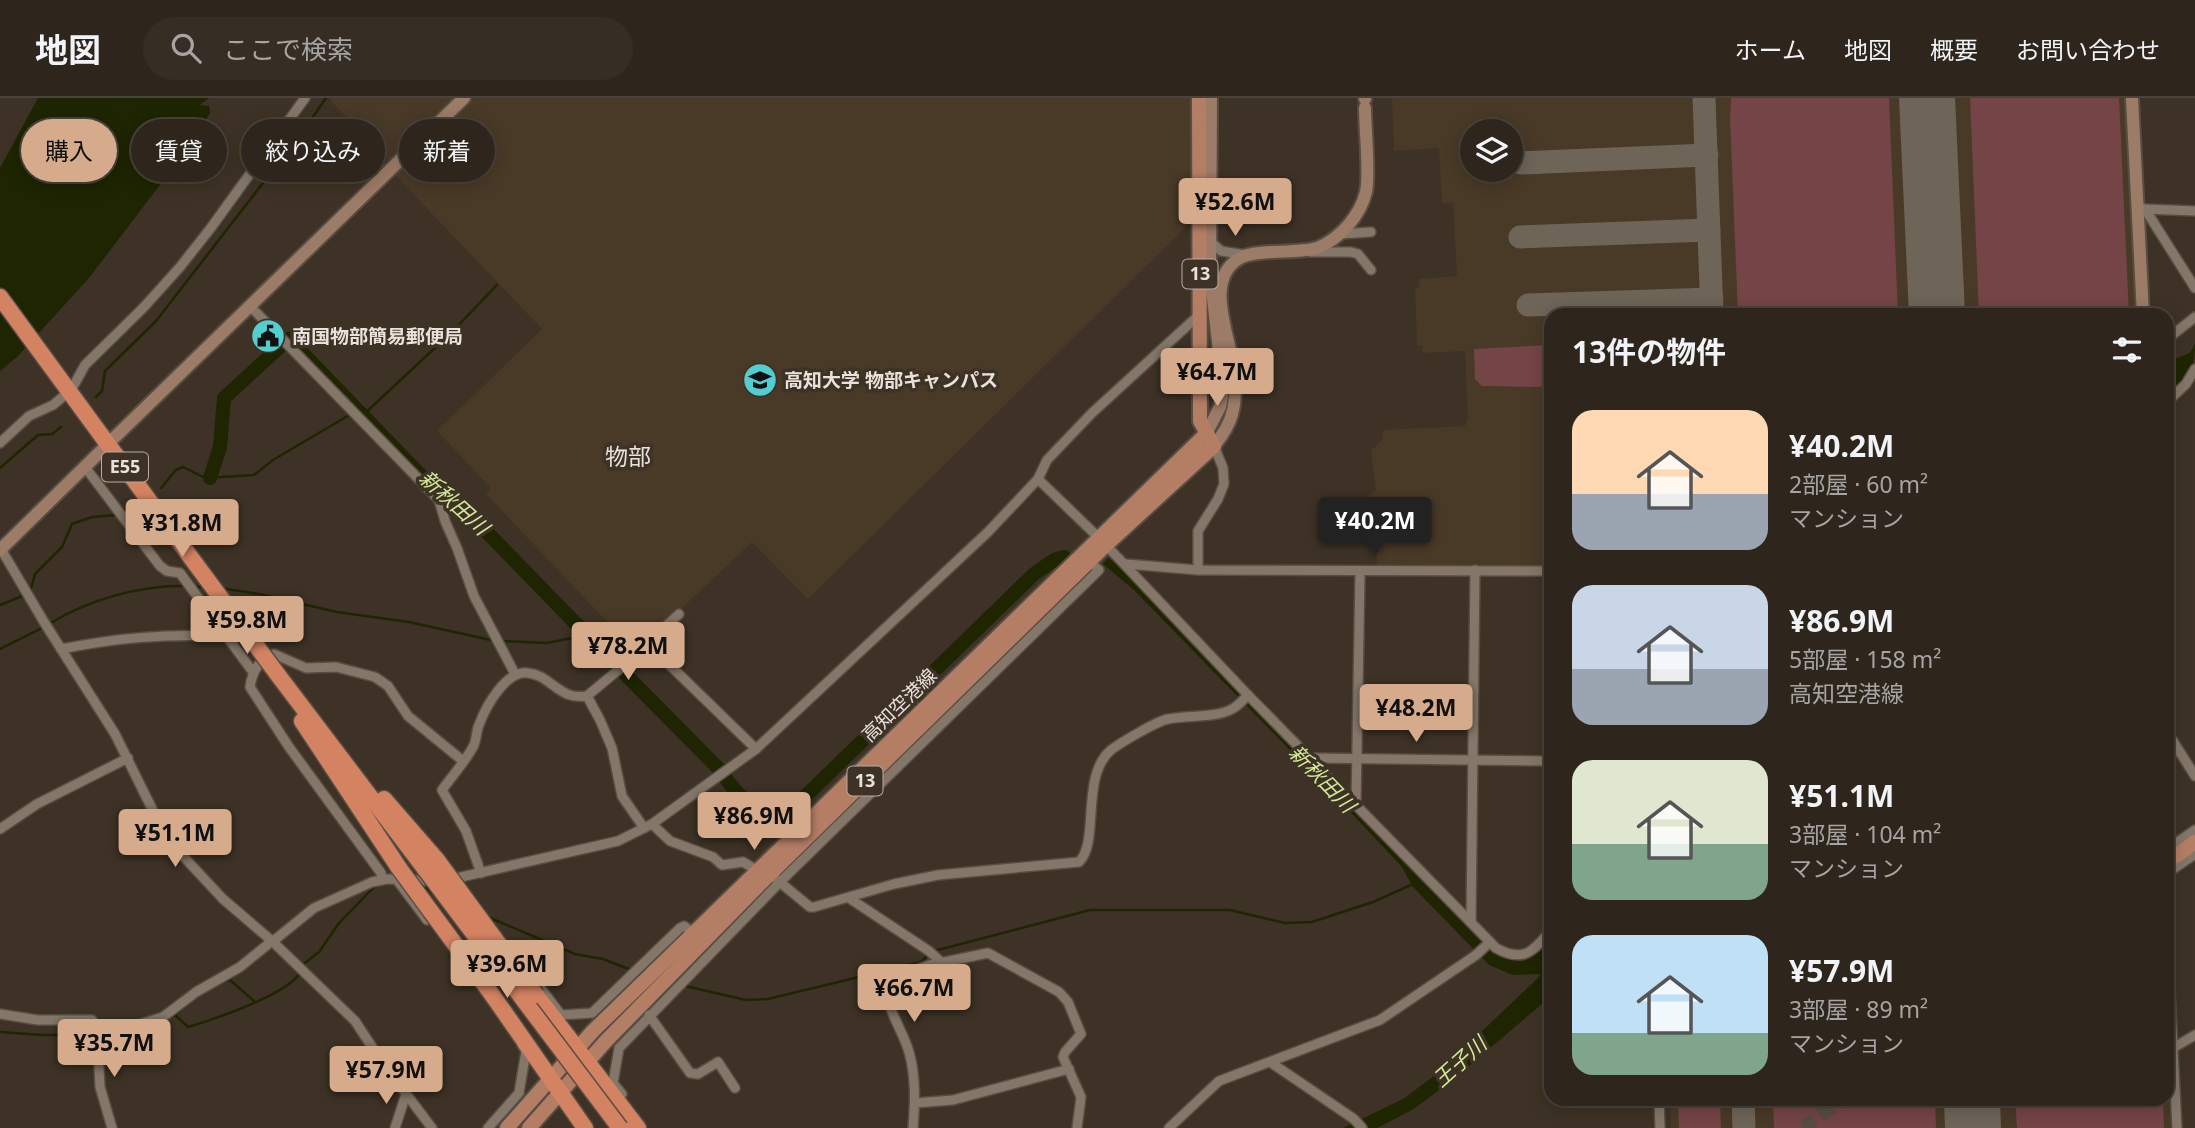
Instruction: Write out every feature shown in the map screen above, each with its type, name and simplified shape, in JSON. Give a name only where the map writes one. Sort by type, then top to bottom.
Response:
[{"type":"highway","name":"E55","points":[[0,298],[278,675],[431,864]]},
{"type":"highway","points":[[278,675],[302,721],[398,874],[492,996],[583,1124]]},
{"type":"highway","points":[[431,864],[577,1048],[580,1063]]},
{"type":"highway","points":[[431,864],[580,1063],[635,1127]]},
{"type":"main road","name":"13","points":[[1199,98],[1200,421],[1210,440]]},
{"type":"main road","name":"高知空港線","points":[[529,1128],[561,1092],[580,1063],[1102,541],[1210,440]]},
{"type":"main road","name":"高知空港線","points":[[507,1128],[577,1048],[693,933],[768,876],[1090,561],[1102,541]]},
{"type":"main road","points":[[2174,852],[2195,842]]},
{"type":"street","points":[[0,443],[29,416],[54,405],[66,386],[79,379],[85,365],[180,267],[305,98]]},
{"type":"street","points":[[114,438],[464,98]]},
{"type":"street","points":[[1198,570],[1198,531],[1224,484],[1223,468],[1210,440],[1222,396],[1210,272],[1212,98]]},
{"type":"street","points":[[2132,98],[2141,208],[2143,308]]},
{"type":"street","points":[[1304,251],[1327,244],[1340,234],[1355,215],[1367,190],[1365,102]]},
{"type":"street","points":[[2141,208],[2195,211]]},
{"type":"street","points":[[2141,208],[2195,288]]},
{"type":"street","points":[[1340,234],[1371,232]]},
{"type":"street","points":[[1209,240],[1221,251],[1248,255],[1304,251],[1351,252],[1357,254],[1371,270]]},
{"type":"street","points":[[1210,440],[1229,423],[1235,399],[1235,377],[1223,316],[1221,285],[1227,270],[1248,255]]},
{"type":"street","points":[[250,306],[439,500],[474,596],[515,674]]},
{"type":"street","points":[[97,1032],[128,1028],[163,1017],[196,992],[240,967],[314,908],[372,882],[398,874],[416,882],[459,878],[618,841],[648,826],[756,749],[988,532],[1038,479],[1047,460],[1092,413],[1201,313]]},
{"type":"street","points":[[2174,334],[2195,317]]},
{"type":"street","points":[[2174,395],[2186,384],[2195,369]]},
{"type":"street","points":[[103,449],[1,550],[128,758],[167,839],[223,899],[355,1021],[432,1128]]},
{"type":"street","points":[[85,467],[160,566],[167,571],[180,573],[253,672]]},
{"type":"street","points":[[1038,479],[1126,564],[1245,698],[1309,758],[1489,942],[1509,954],[1523,955],[1537,947],[1544,938]]},
{"type":"street","points":[[1126,564],[1198,570],[1544,571]]},
{"type":"street","points":[[1471,922],[1475,570]]},
{"type":"street","points":[[1356,805],[1360,572]]},
{"type":"street","points":[[481,873],[466,831],[442,790],[474,745],[478,726],[502,685],[515,674],[534,674],[563,693],[587,696],[679,614]]},
{"type":"street","points":[[61,649],[140,636],[219,636],[224,633]]},
{"type":"street","points":[[648,644],[756,749]]},
{"type":"street","points":[[382,880],[381,873],[289,747],[250,687],[253,672],[269,655],[274,654],[306,668],[336,667],[375,677],[388,686],[408,716],[463,761]]},
{"type":"street","points":[[587,696],[611,745],[622,796],[648,826],[670,841],[713,857],[722,865],[743,862],[768,876],[810,907],[938,875],[1079,862],[1083,858],[1089,838],[1091,802],[1099,766],[1111,751],[1166,719],[1229,711],[1245,698]]},
{"type":"street","points":[[2174,743],[2195,776]]},
{"type":"street","points":[[0,829],[37,804],[128,758]]},
{"type":"street","points":[[1309,758],[1544,761]]},
{"type":"street","points":[[2174,850],[2195,830]]},
{"type":"street","points":[[2174,868],[2195,854]]},
{"type":"street","points":[[398,874],[526,1051],[519,1093],[488,1128]]},
{"type":"street","points":[[635,1127],[613,1083],[618,1048],[768,876]]},
{"type":"street","points":[[459,878],[561,1016],[592,1013],[680,928],[684,926],[693,933]]},
{"type":"street","points":[[849,898],[929,951],[941,962]]},
{"type":"street","points":[[1170,1128],[1213,1085],[1380,1020],[1476,955],[1489,942]]},
{"type":"street","points":[[913,1128],[915,1103],[912,1064],[899,1025],[889,1006],[885,984],[888,979],[941,962],[988,953],[1059,992],[1068,1002],[1082,1034],[1064,1055],[1081,1097],[1077,1128]]},
{"type":"street","points":[[0,1014],[38,1020],[92,1020],[97,1032],[100,1087],[112,1128]]},
{"type":"street","points":[[649,1015],[690,1073],[698,1074],[718,1062],[735,1088]]},
{"type":"street","points":[[2174,1047],[2195,1035]]},
{"type":"street","points":[[1270,1062],[1354,1119],[1362,1128]]},
{"type":"street","points":[[2174,1068],[2177,1128]]},
{"type":"street","points":[[915,1103],[953,1100],[1069,1069]]},
{"type":"street","points":[[395,1128],[406,1094]]},
{"type":"street","points":[[1659,1106],[1660,1128]]},
{"type":"shaded area","points":[[453,98],[431,119],[399,119],[399,150],[388,161],[385,158],[385,119],[348,119],[330,100]]},
{"type":"shaded area","name":"高知大学 物部キャンパス","points":[[474,98],[1192,98],[1191,222],[808,599],[752,542],[642,646],[620,623],[612,627],[486,494],[491,488],[437,431],[542,329],[402,182],[495,182],[495,119],[452,119]]},
{"type":"shaded area","points":[[1392,98],[2127,98],[2136,308],[1544,308],[1544,567],[1377,567],[1375,528],[1364,520],[1364,510],[1370,510],[1369,495],[1376,490],[1371,451],[1383,439],[1383,430],[1465,426],[1468,417],[1465,351],[1423,353],[1422,346],[1417,345],[1415,288],[1419,287],[1419,279],[1457,276],[1453,203],[1442,203],[1439,148],[1394,151]]},
{"type":"shaded area","points":[[1731,98],[1889,98],[1898,308],[1738,308]]},
{"type":"shaded area","points":[[1970,98],[2119,98],[2129,308],[1979,308]]},
{"type":"shaded area","points":[[1544,345],[1544,386],[1482,386],[1475,379],[1474,349]]},
{"type":"shaded area","points":[[1670,1106],[2170,1106],[2171,1128],[1671,1128]]},
{"type":"shaded area","points":[[1678,1106],[1720,1106],[1721,1128],[1679,1128]]},
{"type":"shaded area","points":[[1773,1106],[1935,1106],[1936,1128],[1774,1128]]},
{"type":"shaded area","points":[[2015,1106],[2163,1106],[2164,1128],[2017,1128]]},
{"type":"water","points":[[38,98],[209,98],[200,105],[209,106],[210,113],[206,119],[131,119],[131,182],[162,182],[89,278],[17,357],[0,371],[0,168],[21,129],[21,182],[117,182],[117,119],[27,119]]},
{"type":"water","points":[[2195,344],[2191,369],[2174,391],[2174,359],[2190,353]]},
{"type":"water","name":"王子川","points":[[1108,558],[1118,565],[1505,957],[1530,957],[1544,947],[1544,1002],[1449,1083],[1412,1110],[1377,1128],[1343,1128],[1403,1099],[1438,1073],[1540,976],[1539,974],[1513,975],[1489,965],[1413,887],[1402,867],[1357,819],[1134,590],[1103,564]]},
{"type":"waterway","points":[[96,397],[102,391],[105,371],[156,321],[326,98]]},
{"type":"waterway","points":[[363,415],[451,333],[497,285]]},
{"type":"waterway","name":"新秋田川","points":[[289,339],[441,496],[478,523],[618,667]]},
{"type":"waterway","name":"新秋田川","points":[[210,478],[220,447],[224,398],[283,344]]},
{"type":"waterway","points":[[161,488],[176,470],[183,467],[205,478],[254,475],[273,460],[351,414]]},
{"type":"waterway","points":[[0,468],[38,435],[52,434],[61,427]]},
{"type":"waterway","points":[[122,512],[129,507]]},
{"type":"waterway","points":[[30,592],[35,574],[62,547],[72,524],[92,517],[117,515]]},
{"type":"waterway","name":"新秋田川","points":[[622,671],[720,770],[750,805],[771,820],[783,818],[1034,574],[1054,560],[1064,557]]},
{"type":"waterway","points":[[49,624],[80,608],[114,596],[150,588],[185,586]]},
{"type":"waterway","points":[[192,587],[206,587]]},
{"type":"waterway","points":[[220,588],[337,612],[409,622],[495,641]]},
{"type":"waterway","points":[[0,605],[25,595]]},
{"type":"waterway","points":[[0,649],[44,627]]},
{"type":"waterway","points":[[502,641],[547,643],[587,635]]},
{"type":"waterway","points":[[934,951],[1090,910],[1230,910],[1285,923],[1312,922],[1373,902],[1413,884]]},
{"type":"waterway","points":[[301,966],[319,952],[339,923],[376,885]]},
{"type":"waterway","points":[[421,887],[427,888],[438,898]]},
{"type":"waterway","points":[[488,917],[575,954],[603,959],[631,970]]},
{"type":"waterway","points":[[685,986],[746,1000],[768,999],[921,962],[928,955]]},
{"type":"waterway","points":[[168,1019],[175,1015],[188,1027],[215,1018],[266,998],[300,973]]},
{"type":"waterway","points":[[224,981],[230,980],[254,1001]]},
{"type":"waterway","points":[[175,1015],[186,1005]]},
{"type":"waterway","points":[[135,1030],[162,1022]]},
{"type":"waterway","points":[[0,1032],[94,1035]]},
{"type":"taxiway","points":[[1704,98],[1712,308]]},
{"type":"taxiway","points":[[1523,163],[1707,155]]},
{"type":"taxiway","points":[[1520,237],[1709,230]]},
{"type":"taxiway","points":[[1528,305],[1712,299]]},
{"type":"taxiway","points":[[1743,1106],[1744,1128]]},
{"type":"runway","points":[[1927,98],[1937,308]]},
{"type":"runway","points":[[1972,1106],[1973,1128]]},
{"type":"tunnel","points":[[1803,1128],[1833,1106]]},
{"type":"place","name":"南国物部簡易郵便局","points":[[268,336]]},
{"type":"place","name":"高知大学 物部キャンパス","points":[[760,380]]},
{"type":"district","name":"物部","points":[[628,457]]}]
